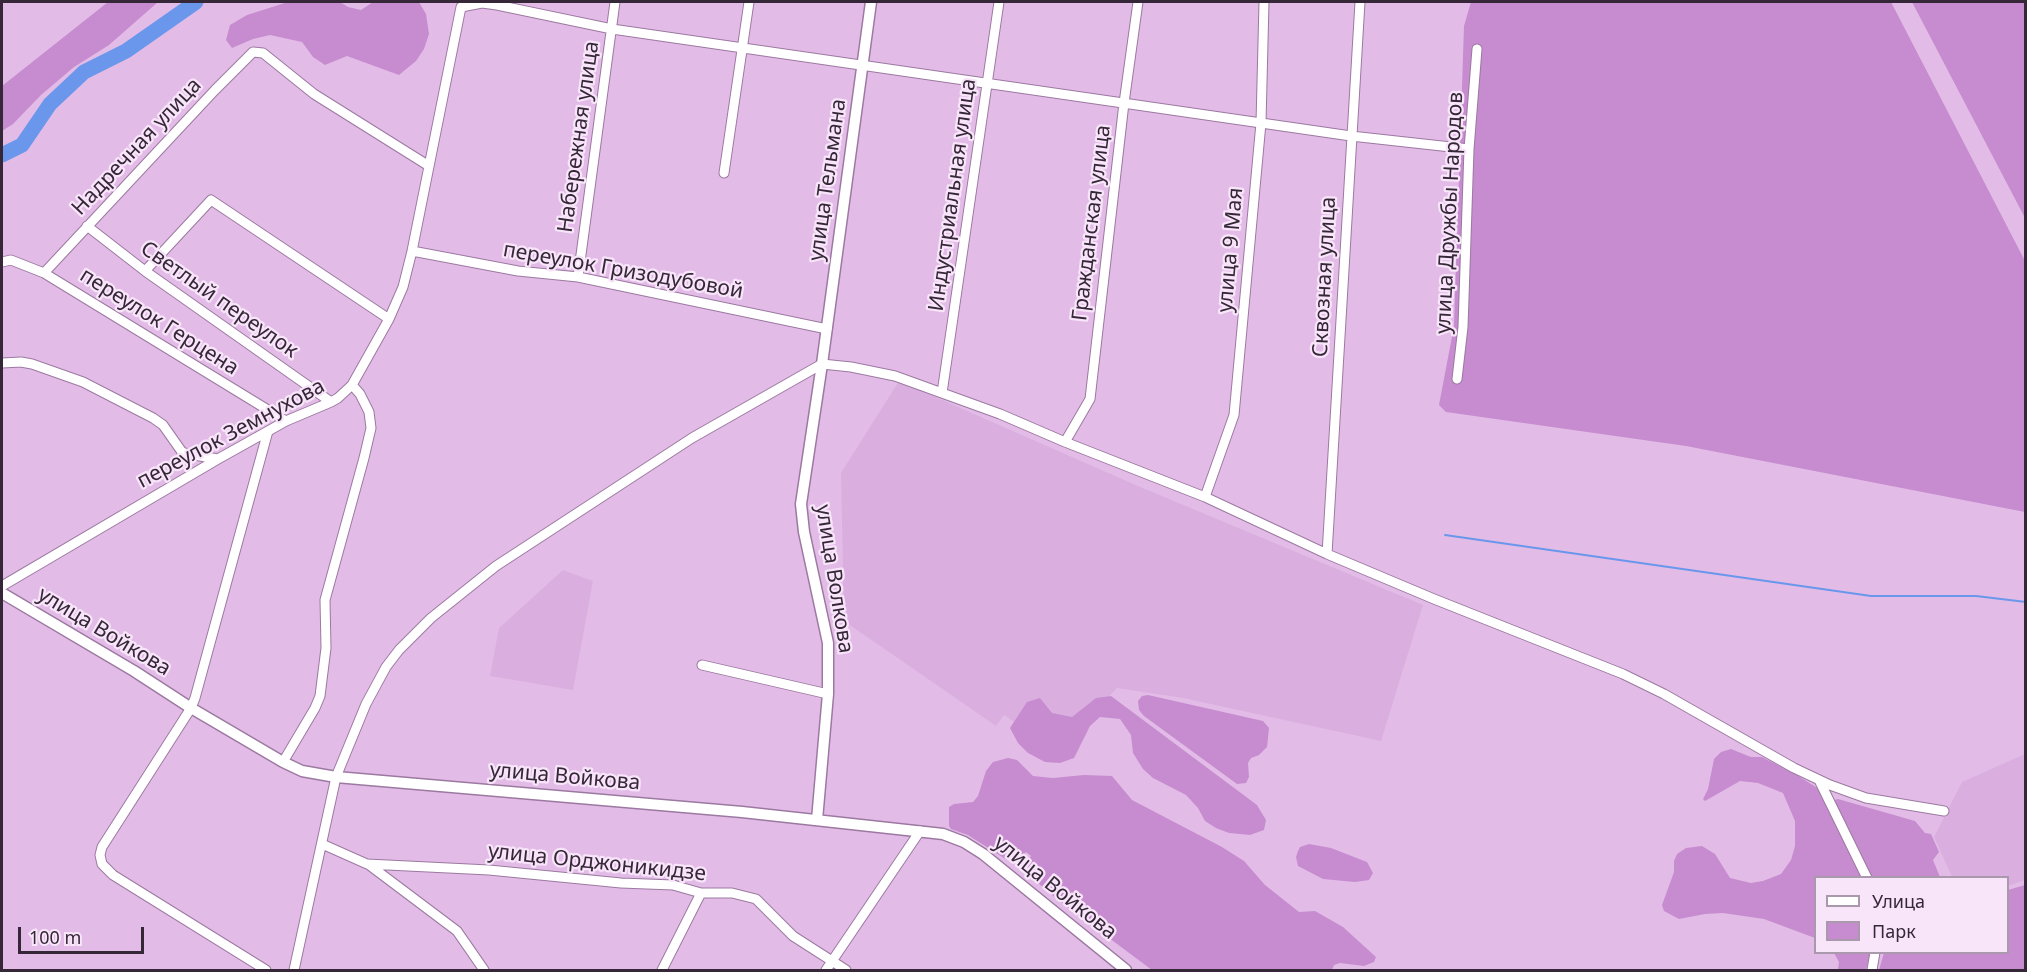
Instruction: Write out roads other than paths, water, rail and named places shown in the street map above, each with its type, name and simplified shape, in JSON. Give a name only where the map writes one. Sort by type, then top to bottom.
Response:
[{"type":"street","name":"Набережная улица","points":[[578,277],[615,2]]},
{"type":"street","points":[[724,173],[749,2]]},
{"type":"street","name":"улица Тельмана","points":[[822,364],[871,2]]},
{"type":"street","name":"Индустриальная улица","points":[[942,393],[999,2]]},
{"type":"street","name":"Гражданская улица","points":[[1065,442],[1090,399],[1138,2]]},
{"type":"street","name":"улица 9 Мая","points":[[1205,497],[1234,415],[1261,123],[1264,2]]},
{"type":"street","name":"Сквозная улица","points":[[1327,554],[1360,2]]},
{"type":"street","name":"переулок Земнухова","points":[[2,594],[218,459],[286,421],[331,402],[352,385],[389,319],[403,287],[461,7],[482,3],[497,5],[612,28]]},
{"type":"street","points":[[612,28],[1351,136],[1469,149]]},
{"type":"street","name":"улица Дружбы Народов","points":[[1457,379],[1463,327],[1469,149],[1477,49]]},
{"type":"street","name":"Надречная улица","points":[[44,273],[253,52],[263,53],[314,94],[429,166]]},
{"type":"street","points":[[145,271],[211,200],[389,319]]},
{"type":"street","name":"Светлый переулок","points":[[87,226],[145,271],[331,402]]},
{"type":"street","name":"переулок Гризодубовой","points":[[412,251],[518,271],[578,277],[827,329]]},
{"type":"street","name":"переулок Герцена","points":[[6,261],[44,273],[286,421]]},
{"type":"street","points":[[2,363],[32,364],[83,382],[153,418],[169,432],[182,452],[218,459]]},
{"type":"street","points":[[294,970],[336,777],[366,704],[399,650],[431,618],[496,566],[682,444],[822,364],[895,376],[1000,414],[1205,497],[1327,554],[1623,674],[1664,694],[1819,780],[1866,798],[1944,811]]},
{"type":"street","name":"улица Волкова","points":[[817,820],[828,694],[828,644],[804,532],[801,504],[822,364]]},
{"type":"street","points":[[283,762],[320,696],[326,648],[325,600],[371,428],[369,412],[360,394],[352,385]]},
{"type":"street","points":[[266,970],[113,875],[102,864],[100,855],[102,847],[191,708],[268,431]]},
{"type":"street","name":"улица Войкова","points":[[2,594],[283,762],[312,774],[742,812],[944,834],[964,842],[983,854],[1126,970]]},
{"type":"street","points":[[702,665],[828,694]]},
{"type":"street","points":[[1819,780],[1866,876]]},
{"type":"street","points":[[826,970],[920,831]]},
{"type":"street","name":"улица Орджоникидзе","points":[[322,844],[367,864],[489,870],[621,883],[673,885],[701,893],[732,893],[756,899],[793,936],[846,970]]},
{"type":"street","points":[[367,864],[457,931],[484,970]]},
{"type":"street","points":[[662,970],[701,893]]},
{"type":"street","points":[[1872,970],[1875,954]]},
{"type":"waterway","points":[[2,155],[22,145],[50,104],[84,72],[126,51],[196,2]]},
{"type":"waterway","points":[[1445,535],[1871,596],[1976,596],[2026,602]]}]
